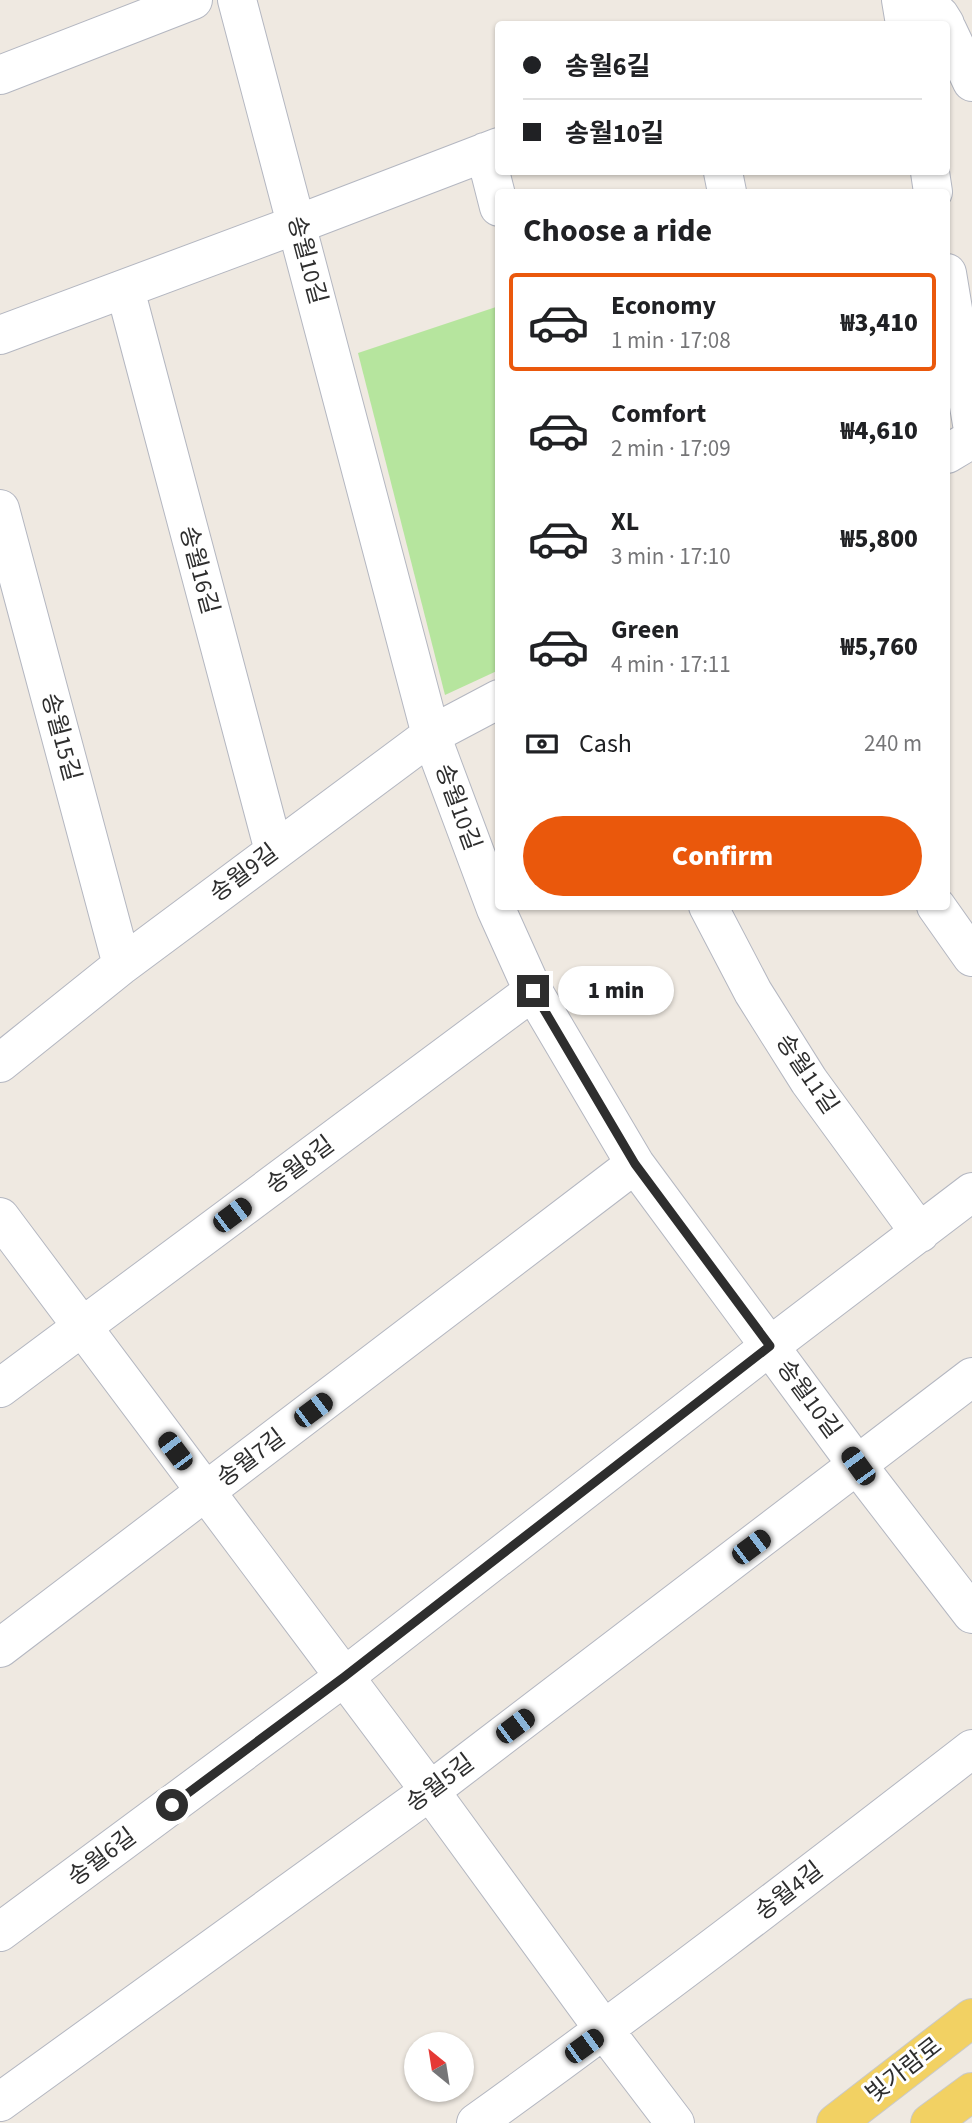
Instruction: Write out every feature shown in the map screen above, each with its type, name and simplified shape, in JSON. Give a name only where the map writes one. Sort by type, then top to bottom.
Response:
[{"type":"main road","name":"빛가람로","points":[[836,2123],[972,2018]]},
{"type":"main road","points":[[930,2123],[972,2092]]},
{"type":"street","points":[[0,75],[193,0]]},
{"type":"street","name":"송월10길","points":[[237,0],[431,735],[495,906]]},
{"type":"street","points":[[901,0],[904,21]]},
{"type":"street","points":[[924,0],[943,21]]},
{"type":"street","points":[[950,35],[972,82]]},
{"type":"street","points":[[0,335],[298,225],[492,149],[495,173]]},
{"type":"street","name":"송월16길","points":[[125,289],[274,851]]},
{"type":"street","points":[[950,291],[972,424]]},
{"type":"street","points":[[950,452],[972,439]]},
{"type":"street","name":"송월15길","points":[[0,509],[122,965]]},
{"type":"street","name":"송월9길","points":[[0,1063],[122,965],[431,735],[495,701]]},
{"type":"street","name":"송월10길","points":[[496,910],[533,991],[635,1164],[858,1466],[972,1614]]},
{"type":"street","name":"송월11길","points":[[710,910],[753,992],[809,1081],[920,1233]]},
{"type":"street","points":[[939,910],[972,957]]},
{"type":"street","name":"송월8길","points":[[0,1388],[533,991]]},
{"type":"street","name":"송월7길","points":[[0,1648],[635,1164]]},
{"type":"street","name":"송월6길","points":[[0,1932],[344,1677],[972,1192]]},
{"type":"street","points":[[0,1217],[675,2123]]},
{"type":"street","name":"송월5길","points":[[0,2102],[430,1791],[972,1377]]},
{"type":"street","name":"송월4길","points":[[476,2123],[605,2031],[750,1922],[972,1749]]},
{"type":"green space","points":[[495,307],[495,672],[445,695],[358,353]]},
{"type":"route","points":[[172,1805],[344,1677],[770,1346],[635,1164],[533,991]]}]
